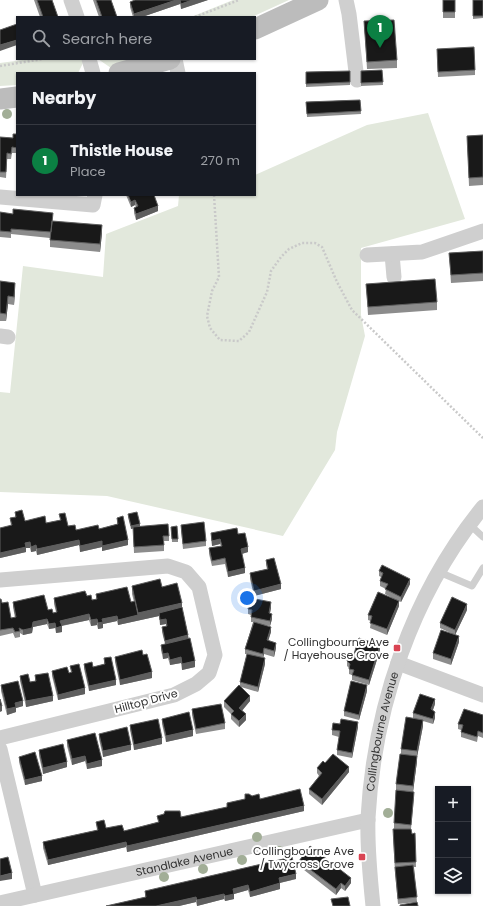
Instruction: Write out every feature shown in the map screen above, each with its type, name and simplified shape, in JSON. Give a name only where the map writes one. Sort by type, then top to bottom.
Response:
[{"type":"street","points":[[71,0],[77,16]]},
{"type":"street","points":[[256,29],[318,0]]},
{"type":"street","points":[[346,0],[357,80]]},
{"type":"street","points":[[89,60],[93,72]]},
{"type":"street","points":[[123,72],[166,60]]},
{"type":"street","points":[[175,60],[178,72]]},
{"type":"street","points":[[0,99],[16,96]]},
{"type":"street","points":[[0,197],[93,205],[95,196]]},
{"type":"street","points":[[367,255],[422,252],[465,239],[483,231]]},
{"type":"street","points":[[392,254],[394,277]]},
{"type":"street","name":"Collingbourne Avenue","points":[[373,906],[369,863],[368,820],[372,776],[386,701],[398,663],[418,614],[439,572],[469,524],[483,508]]},
{"type":"street","name":"Hilltop Drive","points":[[0,580],[168,566],[186,572],[199,586],[215,655],[209,673],[196,684],[174,695],[0,738]]},
{"type":"street","points":[[398,663],[483,694]]},
{"type":"street","points":[[0,748],[35,895]]},
{"type":"street","name":"Standlake Avenue","points":[[0,903],[368,820]]},
{"type":"lane","points":[[469,524],[483,537]]},
{"type":"lane","points":[[439,572],[472,586],[483,568]]},
{"type":"path","points":[[198,16],[239,0]]},
{"type":"path","points":[[0,66],[38,60]]},
{"type":"path","points":[[214,196],[219,277],[212,291],[207,316],[210,328],[220,340],[239,341],[249,332],[267,292],[271,271],[289,249],[302,243],[315,243],[322,247],[337,282],[352,310],[483,438]]},
{"type":"shaded area","points":[[233,0],[289,0],[254,16],[193,16]]},
{"type":"shaded area","points":[[22,60],[82,60],[83,63],[78,72],[16,72],[16,85],[0,86],[0,63]]},
{"type":"shaded area","points":[[99,60],[135,60],[111,68]]},
{"type":"shaded area","points":[[428,113],[465,219],[361,248],[361,315],[365,336],[337,432],[335,450],[283,536],[107,496],[0,492],[0,392],[10,393],[23,266],[103,277],[106,234],[178,206],[179,196],[256,196],[256,175],[367,125]]},
{"type":"building","points":[[37,0],[52,0],[58,16],[43,16]]},
{"type":"building","points":[[96,0],[111,0],[117,16],[102,16]]},
{"type":"building","points":[[135,0],[176,0],[134,14],[130,2]]},
{"type":"building","points":[[180,0],[192,0],[181,4]]},
{"type":"building","points":[[443,0],[455,0],[455,12],[443,12]]},
{"type":"building","points":[[473,0],[483,0],[483,16],[473,16]]},
{"type":"building","points":[[394,20],[397,60],[367,62],[364,21]]},
{"type":"building","points":[[16,24],[16,40],[0,45],[0,30]]},
{"type":"building","points":[[474,47],[475,70],[438,72],[437,49]]},
{"type":"building","points":[[382,70],[383,82],[361,83],[361,71]]},
{"type":"building","points":[[350,71],[350,82],[306,84],[306,72]]},
{"type":"building","points":[[360,100],[361,111],[307,114],[306,102]]},
{"type":"building","points":[[13,134],[16,134],[16,148],[12,147],[11,154],[7,153],[6,172],[0,172],[0,137],[13,138]]},
{"type":"building","points":[[483,135],[483,177],[469,178],[467,136]]},
{"type":"building","points":[[128,196],[154,196],[158,206],[136,214],[134,208],[138,206],[135,200],[131,202]]},
{"type":"building","points":[[13,209],[53,213],[51,232],[11,229],[11,232],[0,231],[0,212],[13,214]]},
{"type":"building","points":[[52,221],[102,225],[100,244],[50,240]]},
{"type":"building","points":[[483,251],[483,273],[451,275],[449,253]]},
{"type":"building","points":[[435,279],[437,302],[368,307],[366,284]]},
{"type":"building","points":[[0,281],[15,283],[14,297],[8,296],[6,314],[0,313]]},
{"type":"building","points":[[22,510],[25,521],[45,516],[46,523],[61,520],[59,514],[65,513],[68,526],[75,525],[76,530],[98,525],[99,529],[118,524],[117,518],[123,516],[128,540],[102,546],[102,541],[80,546],[79,540],[37,549],[36,545],[31,547],[30,542],[25,543],[26,547],[0,553],[0,528],[12,525],[10,518],[16,517],[15,512]]},
{"type":"building","points":[[137,512],[140,524],[131,526],[128,514]]},
{"type":"building","points":[[204,522],[206,541],[183,544],[181,525]]},
{"type":"building","points":[[168,524],[169,536],[163,536],[164,545],[134,547],[133,527]]},
{"type":"building","points":[[177,526],[178,539],[172,539],[171,527]]},
{"type":"building","points":[[237,528],[238,534],[245,533],[248,547],[241,549],[245,568],[228,572],[225,558],[212,561],[209,548],[222,546],[220,539],[212,541],[211,533]]},
{"type":"building","points":[[274,558],[281,584],[254,591],[250,573],[268,569],[266,560]]},
{"type":"building","points":[[382,565],[410,579],[401,597],[385,589],[388,584],[380,581],[383,573],[379,571]]},
{"type":"building","points":[[160,579],[162,587],[177,583],[182,603],[138,613],[132,586]]},
{"type":"building","points":[[127,587],[131,602],[135,601],[138,615],[118,620],[117,616],[102,619],[103,622],[98,623],[97,619],[91,620],[89,614],[60,621],[62,626],[56,628],[55,623],[49,624],[47,619],[33,622],[32,628],[23,630],[19,628],[20,631],[15,632],[13,628],[0,630],[0,599],[2,603],[8,602],[11,618],[16,617],[13,602],[44,595],[48,610],[52,609],[53,613],[57,612],[54,598],[85,591],[87,596],[91,595],[92,600],[97,599],[96,594]]},
{"type":"building","points":[[378,592],[399,601],[387,629],[370,623],[372,616],[368,615]]},
{"type":"building","points":[[452,597],[467,604],[455,630],[440,623]]},
{"type":"building","points":[[250,598],[271,602],[269,613],[272,614],[270,621],[251,617],[252,610],[248,609]]},
{"type":"building","points":[[182,607],[188,635],[165,641],[162,627],[167,626],[166,619],[160,620],[159,613]]},
{"type":"building","points":[[254,622],[271,627],[267,640],[276,643],[274,651],[264,648],[263,654],[245,649]]},
{"type":"building","points":[[441,630],[459,636],[451,659],[433,653]]},
{"type":"building","points":[[190,638],[195,661],[182,664],[181,657],[170,660],[168,653],[163,654],[161,645]]},
{"type":"building","points":[[359,638],[380,645],[369,680],[352,675],[354,670],[349,669],[350,664],[347,661],[348,658],[353,657]]},
{"type":"building","points":[[142,650],[143,655],[147,654],[152,672],[120,680],[115,657]]},
{"type":"building","points":[[247,654],[265,658],[258,687],[240,682]]},
{"type":"building","points":[[111,657],[116,680],[89,686],[84,664],[92,662],[93,667],[105,664],[104,658]]},
{"type":"building","points":[[79,664],[85,688],[58,695],[52,671],[67,667],[69,673],[72,672],[70,666]]},
{"type":"building","points":[[48,673],[53,696],[26,701],[20,676],[28,674],[30,682],[36,681],[35,675]]},
{"type":"building","points":[[18,681],[23,701],[15,703],[16,707],[7,709],[1,685]]},
{"type":"building","points":[[351,681],[367,685],[359,715],[344,711]]},
{"type":"building","points":[[239,685],[250,696],[239,708],[246,714],[239,721],[231,714],[234,711],[224,701]]},
{"type":"building","points":[[420,694],[435,699],[431,709],[435,712],[433,719],[413,713]]},
{"type":"building","points":[[221,704],[225,723],[196,729],[192,709]]},
{"type":"building","points":[[464,709],[483,715],[483,733],[478,731],[477,737],[461,732],[463,725],[458,724]]},
{"type":"building","points":[[189,712],[193,730],[166,736],[162,719]]},
{"type":"building","points":[[406,717],[423,720],[417,751],[401,749]]},
{"type":"building","points":[[158,719],[162,738],[134,745],[130,725]]},
{"type":"building","points":[[341,719],[358,722],[352,753],[337,750],[340,731],[332,730],[333,723],[340,724]]},
{"type":"building","points":[[127,727],[131,745],[103,751],[99,734]]},
{"type":"building","points":[[95,733],[102,760],[87,764],[85,756],[72,759],[67,740]]},
{"type":"building","points":[[63,744],[67,762],[43,768],[39,750]]},
{"type":"building","points":[[35,752],[42,776],[25,780],[19,757]]},
{"type":"building","points":[[333,754],[349,767],[322,799],[309,789],[322,773],[317,768],[323,761],[325,763]]},
{"type":"building","points":[[400,754],[417,756],[413,786],[396,784]]},
{"type":"building","points":[[300,789],[304,806],[127,846],[126,842],[48,860],[43,842],[98,830],[96,822],[104,820],[106,828],[122,825],[124,831],[159,822],[157,816],[164,814],[165,811],[180,811],[181,817],[227,807],[227,803],[245,799],[245,794],[252,796],[259,794],[260,799]]},
{"type":"building","points":[[396,790],[414,792],[411,825],[394,823]]},
{"type":"building","points":[[393,829],[411,829],[412,834],[415,833],[416,862],[395,863]]},
{"type":"building","points":[[310,846],[351,878],[345,886],[341,883],[336,889],[299,861]]},
{"type":"building","points":[[8,857],[12,873],[0,876],[0,859]]},
{"type":"building","points":[[292,857],[296,874],[279,878],[280,883],[250,892],[248,885],[233,889],[234,894],[225,896],[224,894],[197,900],[196,897],[156,906],[106,906],[146,897],[145,891]]},
{"type":"building","points":[[413,865],[417,897],[398,899],[395,867]]},
{"type":"building","points":[[348,897],[350,906],[333,906],[331,899]]},
{"type":"building","points":[[417,902],[418,906],[400,906],[400,905]]},
{"type":"place","name":"Thistle House","points":[[380,48]]},
{"type":"place","name":"Collingbourne Ave / Hayehouse Grove","points":[[397,648]]},
{"type":"place","name":"Collingbourne Ave / Twycross Grove","points":[[362,857]]}]
